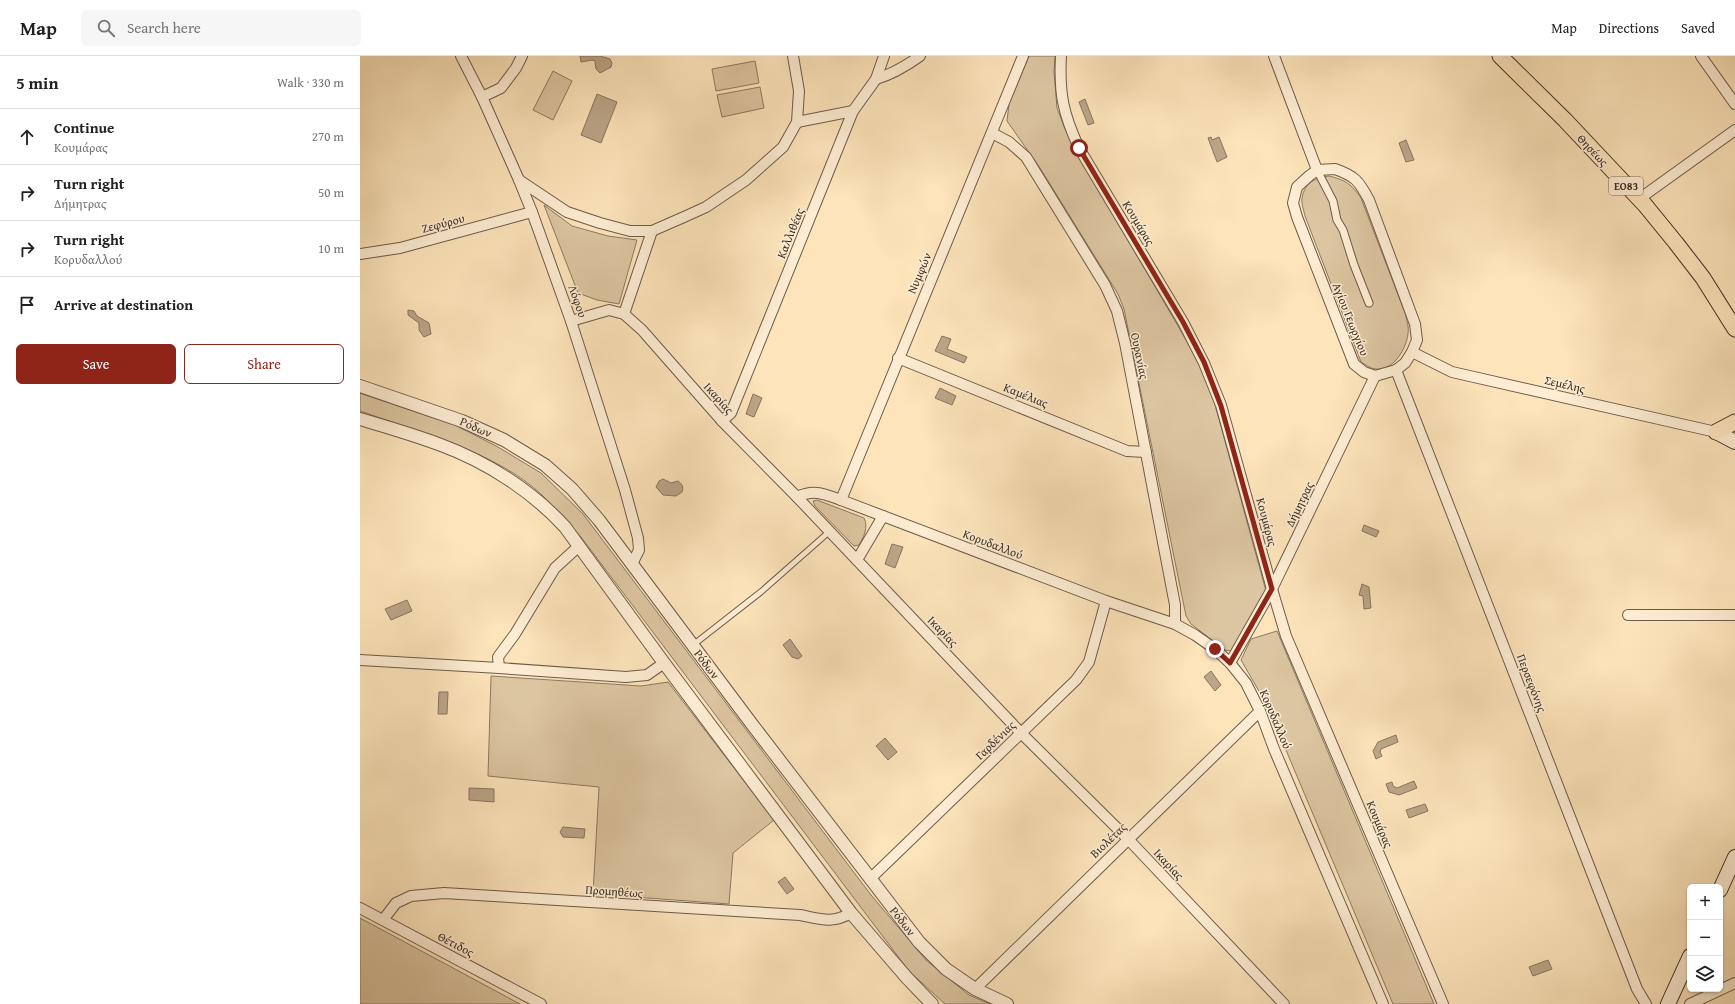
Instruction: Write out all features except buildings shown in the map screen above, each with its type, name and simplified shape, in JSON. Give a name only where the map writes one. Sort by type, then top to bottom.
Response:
[{"type":"main road","name":"Θησέως","points":[[1500,56],[1565,120],[1639,199],[1694,266],[1735,329]]},
{"type":"main road","points":[[1716,432],[1735,422]]},
{"type":"main road","points":[[1716,432],[1735,442]]},
{"type":"main road","points":[[1723,884],[1735,857]]},
{"type":"main road","points":[[1668,1004],[1687,963]]},
{"type":"street","name":"Λόφου","points":[[461,56],[482,97],[519,180],[571,321],[625,490],[638,538],[639,550],[632,564]]},
{"type":"street","points":[[482,97],[502,88],[522,56]]},
{"type":"street","points":[[519,180],[566,212],[630,231],[652,231],[706,207],[746,180],[783,147],[797,122],[799,91],[793,56]]},
{"type":"street","name":"Καλλιθέας","points":[[722,421],[731,413],[854,111],[876,79],[884,56]]},
{"type":"street","points":[[876,79],[889,76],[920,56]]},
{"type":"street","name":"Νυμφών","points":[[840,500],[1023,56]]},
{"type":"street","name":"Κουμάρας","points":[[1061,56],[1060,78],[1062,100],[1067,122],[1079,148],[1183,322],[1204,362],[1221,406],[1286,636],[1443,1004]]},
{"type":"street","points":[[1274,56],[1318,170],[1333,202],[1337,220],[1343,230],[1354,265],[1369,303]]},
{"type":"street","points":[[1701,56],[1735,104]]},
{"type":"street","points":[[797,122],[854,111]]},
{"type":"street","points":[[1639,199],[1735,130]]},
{"type":"street","name":"Ουρανίας","points":[[992,133],[1009,142],[1026,157],[1105,285],[1117,311],[1125,343],[1175,605],[1175,624]]},
{"type":"street","points":[[1318,170],[1335,169],[1350,174],[1360,183],[1366,194],[1415,324],[1417,340],[1405,363],[1396,370],[1375,376]]},
{"type":"street","name":"Αγίου Γεωργίου","points":[[1318,170],[1297,187],[1293,203],[1296,217],[1354,364],[1364,372],[1375,376]]},
{"type":"street","name":"Ζεφύρου","points":[[360,254],[400,248],[532,212]]},
{"type":"street","points":[[571,321],[608,310],[624,314],[652,231]]},
{"type":"street","name":"Ικαρίας","points":[[624,314],[642,330],[722,421],[830,531],[1021,732],[1128,839],[1284,1004]]},
{"type":"street","name":"Σεμέλης","points":[[1412,352],[1452,372],[1716,432]]},
{"type":"street","name":"Καμέλιας","points":[[898,358],[1127,450],[1146,452]]},
{"type":"street","name":"Περσεφόνης","points":[[1396,370],[1637,989],[1646,1004]]},
{"type":"street","name":"Δήμητρας","points":[[1230,663],[1272,589],[1375,376]]},
{"type":"street","name":"Ρόδων","points":[[360,386],[462,421],[504,440],[545,465],[572,489],[599,520],[692,645],[919,942],[946,969],[975,989],[1007,1004]]},
{"type":"street","points":[[360,419],[442,445],[465,455],[496,472],[549,509],[565,527],[664,663],[851,913],[907,978],[932,1004]]},
{"type":"street","name":"Κορυδαλλού","points":[[797,497],[807,492],[819,492],[1106,601],[1175,624],[1195,635],[1215,649],[1230,663],[1246,683],[1260,710],[1274,749],[1383,1004]]},
{"type":"street","points":[[857,560],[883,516]]},
{"type":"street","points":[[499,668],[498,657],[515,634],[555,568],[579,546]]},
{"type":"street","name":"Γαρδένιας","points":[[870,879],[1076,680],[1089,662],[1106,601]]},
{"type":"street","points":[[1628,615],[1735,615]]},
{"type":"street","points":[[360,660],[499,668],[626,678],[647,675],[664,663]]},
{"type":"street","name":"Βιολέτας","points":[[975,989],[1260,710]]},
{"type":"street","name":"Προμηθέως","points":[[383,920],[396,903],[411,896],[444,893],[800,915],[830,921],[841,919],[851,913]]},
{"type":"street","name":"Θέτιδος","points":[[360,908],[541,1004]]},
{"type":"street","points":[[1690,1004],[1735,983]]},
{"type":"lane","points":[[692,645],[762,591],[830,531]]},
{"type":"shaded area","points":[[580,56],[600,56],[610,59],[612,63],[611,67],[600,73],[596,69],[595,61],[592,60],[581,62]]},
{"type":"shaded area","points":[[1029,56],[1055,56],[1054,72],[1057,108],[1065,129],[1094,182],[1199,362],[1209,383],[1266,591],[1234,648],[1230,651],[1225,650],[1191,624],[1186,616],[1124,309],[1118,294],[1040,168],[1007,121],[1009,104]]},
{"type":"shaded area","points":[[755,61],[759,83],[716,91],[712,69]]},
{"type":"shaded area","points":[[553,71],[572,81],[553,120],[533,110]]},
{"type":"shaded area","points":[[760,87],[764,108],[722,117],[717,95]]},
{"type":"shaded area","points":[[597,94],[617,102],[601,143],[581,135]]},
{"type":"shaded area","points":[[1085,99],[1094,123],[1088,125],[1079,102]]},
{"type":"shaded area","points":[[1211,137],[1212,140],[1219,137],[1227,157],[1217,162],[1208,138]]},
{"type":"shaded area","points":[[1406,140],[1414,160],[1406,162],[1399,143]]},
{"type":"shaded area","points":[[1329,176],[1348,183],[1361,198],[1406,316],[1408,331],[1405,346],[1394,362],[1383,368],[1377,369],[1369,367],[1361,362],[1305,216],[1302,200],[1305,188],[1315,179]]},
{"type":"shaded area","points":[[544,205],[572,226],[608,236],[637,240],[619,304],[597,300],[578,293]]},
{"type":"shaded area","points":[[408,310],[414,311],[417,316],[429,323],[431,334],[424,337],[419,330],[419,323],[408,315]]},
{"type":"shaded area","points":[[942,336],[951,339],[947,349],[967,357],[964,363],[935,351]]},
{"type":"shaded area","points":[[940,388],[956,396],[952,405],[935,398]]},
{"type":"shaded area","points":[[360,393],[455,425],[498,447],[541,473],[583,514],[871,895],[926,960],[969,995],[990,1004],[945,1004],[909,971],[581,537],[542,495],[524,480],[480,455],[431,435],[360,411]]},
{"type":"shaded area","points":[[753,394],[762,398],[754,417],[746,414]]},
{"type":"shaded area","points":[[663,479],[671,483],[678,481],[681,483],[683,489],[682,492],[676,496],[663,495],[656,487],[659,481]]},
{"type":"shaded area","points":[[817,500],[864,518],[866,529],[859,545],[854,546],[815,506],[813,501]]},
{"type":"shaded area","points":[[1364,525],[1379,531],[1376,537],[1362,531]]},
{"type":"shaded area","points":[[892,544],[903,547],[895,568],[885,564]]},
{"type":"shaded area","points":[[1362,584],[1369,587],[1371,608],[1364,609],[1363,596],[1359,595]]},
{"type":"shaded area","points":[[407,600],[412,611],[391,620],[385,609]]},
{"type":"shaded area","points":[[1277,631],[1434,1004],[1393,1004],[1267,705],[1241,660],[1251,639]]},
{"type":"shaded area","points":[[790,639],[802,656],[798,659],[792,657],[783,645]]},
{"type":"shaded area","points":[[1211,671],[1221,685],[1215,691],[1204,677]]},
{"type":"shaded area","points":[[491,676],[641,686],[668,682],[774,820],[733,853],[729,904],[593,894],[599,787],[488,776]]},
{"type":"shaded area","points":[[439,692],[448,692],[447,714],[438,714]]},
{"type":"shaded area","points":[[1396,735],[1398,742],[1381,749],[1380,752],[1382,756],[1376,759],[1373,751],[1378,742]]},
{"type":"shaded area","points":[[885,738],[897,752],[888,760],[876,746]]},
{"type":"shaded area","points":[[1414,781],[1417,788],[1399,795],[1389,792],[1386,784],[1392,782],[1393,786],[1397,788]]},
{"type":"shaded area","points":[[469,788],[494,789],[494,802],[469,800]]},
{"type":"shaded area","points":[[1425,804],[1428,811],[1409,818],[1406,810]]},
{"type":"shaded area","points":[[563,827],[585,829],[584,838],[563,837],[560,832]]},
{"type":"shaded area","points":[[785,877],[794,889],[787,894],[778,882]]},
{"type":"shaded area","points":[[360,918],[520,1004],[360,1004]]},
{"type":"shaded area","points":[[1548,960],[1552,969],[1533,976],[1529,967]]},
{"type":"route","points":[[1079,148],[1183,322],[1204,362],[1221,406],[1272,589],[1230,663],[1215,649]]}]
